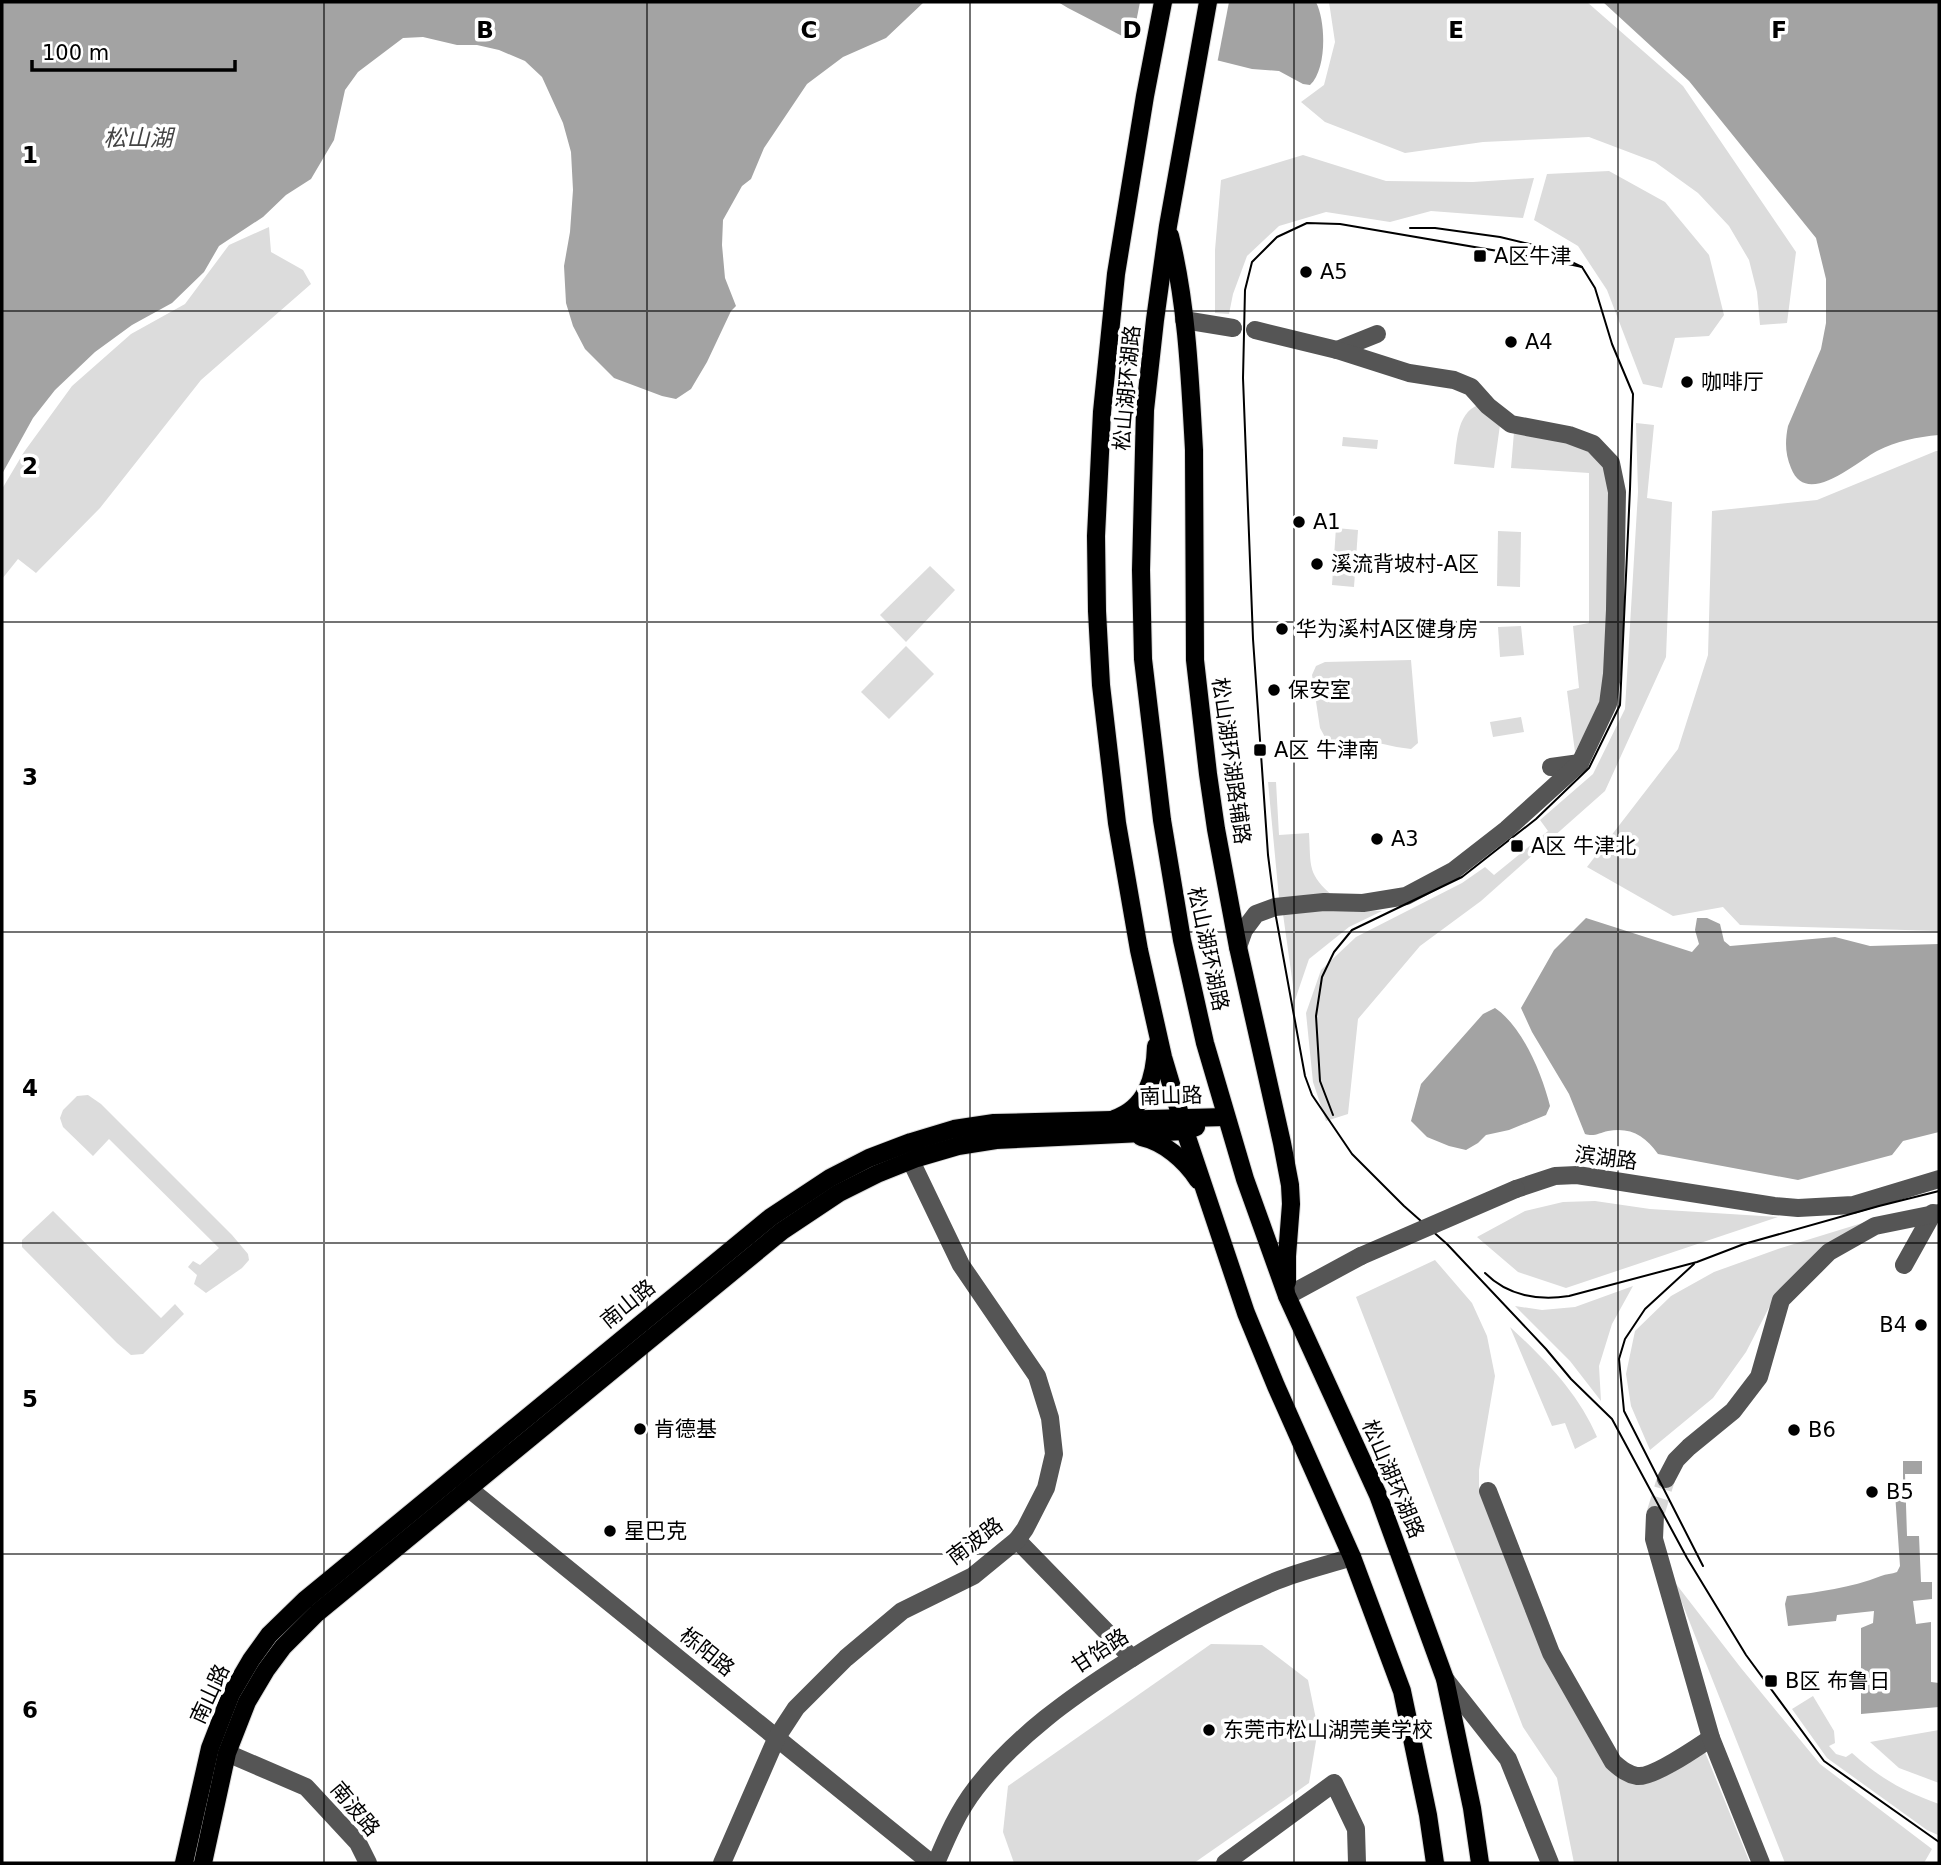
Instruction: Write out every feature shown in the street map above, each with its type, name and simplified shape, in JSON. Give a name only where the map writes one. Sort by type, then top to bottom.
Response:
[{"type":"main road","name":"松山湖环湖路","points":[[1163,2],[1116,274],[1103,398],[1096,536],[1097,611],[1101,685],[1117,823],[1139,950],[1163,1057],[1183,1125],[1246,1313],[1352,1557],[1402,1691],[1428,1815],[1435,1863]]},
{"type":"main road","name":"松山湖环湖路","points":[[1208,2],[1168,226],[1145,410],[1141,570],[1143,659],[1162,820],[1182,940],[1205,1043],[1226,1117],[1287,1296],[1378,1495],[1446,1679],[1472,1808],[1480,1863]]},
{"type":"main road","name":"松山湖环湖路辅路","points":[[1168,226],[1179,273],[1194,450],[1195,660],[1214,815],[1238,947],[1290,1185],[1287,1296]]},
{"type":"main road","points":[[1111,1120],[1135,1108],[1147,1091],[1156,1060],[1157,1028]]},
{"type":"main road","name":"南山路","points":[[184,1863],[210,1748],[231,1694],[269,1635],[305,1600],[463,1481],[782,1231],[839,1193],[877,1174],[958,1146],[996,1140],[1124,1135],[1226,1117]]},
{"type":"main road","name":"南山路","points":[[203,1863],[227,1753],[247,1702],[283,1647],[463,1481],[771,1217],[830,1178],[869,1158],[954,1129],[994,1123],[1111,1120],[1183,1125]]},
{"type":"main road","points":[[1124,1135],[1146,1138],[1165,1147],[1194,1175],[1204,1191]]},
{"type":"street","points":[[1184,320],[1233,328]]},
{"type":"street","points":[[1238,947],[1244,930],[1256,914],[1275,906],[1324,902],[1363,903],[1406,896],[1453,872],[1507,829],[1580,763],[1608,704],[1612,674],[1617,523],[1617,492],[1611,463],[1593,444],[1569,435],[1511,424],[1488,406],[1471,387],[1454,380],[1409,373],[1337,350],[1255,330]]},
{"type":"street","points":[[1337,350],[1377,334]]},
{"type":"street","points":[[1551,767],[1580,763]]},
{"type":"street","name":"南波路","points":[[723,1863],[777,1737],[796,1708],[846,1658],[902,1611],[973,1576],[1017,1541],[1046,1488],[1054,1454],[1050,1418],[1037,1376],[961,1265],[911,1161]]},
{"type":"street","name":"滨湖路","points":[[1287,1296],[1361,1256],[1516,1189],[1555,1176],[1577,1175],[1773,1206],[1812,1208],[1853,1205],[1939,1179]]},
{"type":"street","points":[[1904,1265],[1936,1213]]},
{"type":"street","points":[[1666,1479],[1676,1460],[1689,1447],[1749,1399],[1759,1377],[1781,1300],[1829,1252],[1875,1226],[1936,1213]]},
{"type":"street","name":"栎阳路","points":[[463,1481],[931,1863]]},
{"type":"street","points":[[1488,1491],[1551,1653],[1613,1762],[1626,1773],[1640,1777],[1659,1770],[1711,1738]]},
{"type":"street","points":[[1655,1515],[1654,1539],[1711,1738],[1761,1863]]},
{"type":"street","points":[[1017,1541],[1132,1658]]},
{"type":"street","name":"甘饴路","points":[[936,1863],[962,1808],[992,1769],[1077,1693],[1165,1637],[1219,1607],[1278,1581],[1352,1557]]},
{"type":"street","points":[[1446,1679],[1508,1759],[1550,1863]]},
{"type":"street","name":"南波路","points":[[227,1753],[306,1787],[358,1843],[368,1863]]},
{"type":"street","points":[[1225,1863],[1334,1783],[1356,1829],[1357,1863]]},
{"type":"shaded area","points":[[1329,2],[1587,2],[1683,86],[1796,252],[1787,323],[1760,325],[1757,292],[1749,260],[1729,226],[1698,193],[1655,162],[1589,137],[1483,142],[1405,153],[1325,122],[1301,102],[1324,85],[1335,42]]},
{"type":"shaded area","points":[[1303,155],[1386,181],[1473,182],[1534,178],[1523,218],[1431,211],[1390,222],[1326,212],[1279,226],[1247,256],[1233,294],[1229,314],[1215,313],[1215,250],[1221,180]]},
{"type":"shaded area","points":[[1609,171],[1665,202],[1709,255],[1724,315],[1709,336],[1675,338],[1662,388],[1643,384],[1607,290],[1578,246],[1534,220],[1547,174]]},
{"type":"shaded area","points":[[269,227],[271,252],[303,270],[311,284],[201,380],[100,508],[36,573],[18,559],[2,579],[2,489],[24,452],[72,386],[131,334],[185,304],[229,245]]},
{"type":"shaded area","points":[[1478,405],[1500,425],[1494,468],[1454,464],[1462,422],[1465,415]]},
{"type":"shaded area","points":[[1636,423],[1654,425],[1647,498],[1672,502],[1666,657],[1605,791],[1481,901],[1420,946],[1358,1019],[1348,1114],[1326,1121],[1313,1082],[1306,1013],[1321,970],[1356,937],[1462,883],[1485,867],[1494,875],[1548,831],[1540,820],[1593,774],[1625,709],[1638,492]]},
{"type":"shaded area","points":[[1514,432],[1551,437],[1589,449],[1606,466],[1609,476],[1612,494],[1606,671],[1600,702],[1575,752],[1567,691],[1579,688],[1573,626],[1589,623],[1589,473],[1511,468]]},
{"type":"shaded area","points":[[1343,437],[1378,440],[1377,449],[1342,446]]},
{"type":"shaded area","points":[[1939,451],[1939,931],[1740,925],[1723,907],[1673,916],[1587,867],[1678,749],[1708,655],[1712,511],[1817,500]]},
{"type":"shaded area","points":[[1336,528],[1358,530],[1354,587],[1332,585]]},
{"type":"shaded area","points":[[1498,531],[1521,532],[1520,587],[1497,586]]},
{"type":"shaded area","points":[[930,566],[955,590],[906,642],[880,615]]},
{"type":"shaded area","points":[[1521,626],[1524,655],[1500,657],[1498,627]]},
{"type":"shaded area","points":[[906,646],[934,674],[889,719],[861,692]]},
{"type":"shaded area","points":[[1411,660],[1418,743],[1411,749],[1326,739],[1320,728],[1312,675],[1316,666],[1325,662]]},
{"type":"shaded area","points":[[1521,717],[1524,732],[1493,737],[1490,722]]},
{"type":"shaded area","points":[[1268,782],[1276,782],[1279,835],[1309,833],[1312,869],[1319,882],[1334,897],[1279,898]]},
{"type":"shaded area","points":[[1347,909],[1382,911],[1349,927],[1309,959],[1295,1000],[1283,914]]},
{"type":"shaded area","points":[[88,1095],[101,1104],[232,1235],[248,1254],[249,1260],[242,1268],[206,1293],[194,1284],[197,1275],[188,1267],[193,1261],[200,1265],[219,1248],[109,1139],[93,1156],[63,1127],[60,1118],[63,1110],[77,1096]]},
{"type":"shaded area","points":[[1595,1201],[1650,1209],[1778,1217],[1566,1288],[1518,1272],[1477,1237],[1525,1211],[1563,1202]]},
{"type":"shaded area","points":[[53,1211],[161,1318],[175,1304],[184,1314],[143,1354],[131,1355],[117,1343],[22,1247],[22,1240]]},
{"type":"shaded area","points":[[1872,1220],[1775,1296],[1746,1352],[1713,1398],[1650,1450],[1631,1406],[1626,1374],[1635,1331],[1671,1296],[1714,1272]]},
{"type":"shaded area","points":[[1435,1260],[1472,1303],[1487,1336],[1495,1376],[1479,1470],[1479,1491],[1544,1655],[1621,1778],[1705,1752],[1750,1863],[1574,1863],[1557,1778],[1523,1727],[1356,1297]]},
{"type":"shaded area","points":[[1633,1286],[1612,1324],[1599,1366],[1601,1401],[1570,1361],[1515,1306],[1542,1310],[1575,1307]]},
{"type":"shaded area","points":[[1510,1327],[1571,1391],[1597,1437],[1575,1449],[1565,1423],[1552,1426]]},
{"type":"shaded area","points":[[1673,1580],[1820,1764],[1932,1849],[1924,1863],[1785,1863]]},
{"type":"shaded area","points":[[1211,1644],[1262,1645],[1308,1680],[1318,1729],[1309,1783],[1194,1863],[1014,1863],[1003,1832],[1008,1786]]},
{"type":"shaded area","points":[[1813,1696],[1834,1731],[1835,1743],[1829,1746],[1836,1754],[1846,1757],[1852,1753],[1893,1783],[1939,1804],[1938,1835],[1927,1830],[1827,1758],[1792,1709]]},
{"type":"shaded area","points":[[1939,1730],[1939,1783],[1899,1768],[1870,1742]]},
{"type":"water","name":"松山湖","points":[[2,2],[924,2],[886,38],[843,57],[807,84],[764,148],[751,179],[742,186],[723,220],[725,278],[736,306],[691,389],[676,399],[614,378],[585,349],[573,326],[566,303],[564,266],[573,190],[571,152],[563,123],[542,77],[525,61],[499,50],[477,45],[457,45],[423,37],[403,38],[358,72],[345,90],[334,140],[311,179],[286,195],[263,217],[219,246],[204,272],[172,303],[132,325],[95,352],[55,390],[33,418],[2,474]]},
{"type":"water","points":[[1058,2],[1316,2],[1323,33],[1320,68],[1310,85],[1303,84],[1279,71],[1252,69],[1124,37]]},
{"type":"water","points":[[1603,2],[1939,2],[1939,435],[1907,440],[1877,451],[1844,472],[1819,483],[1808,484],[1798,479],[1788,458],[1788,426],[1821,349],[1826,323],[1826,279],[1816,238],[1689,81]]},
{"type":"water","points":[[1586,918],[1692,952],[1699,944],[1695,930],[1697,918],[1707,918],[1720,924],[1724,941],[1730,946],[1835,937],[1870,946],[1939,944],[1939,1132],[1903,1141],[1892,1155],[1798,1180],[1658,1154],[1643,1138],[1624,1130],[1585,1134],[1569,1094],[1521,1008],[1554,950]]},
{"type":"water","points":[[1495,1008],[1514,1027],[1530,1052],[1550,1106],[1546,1115],[1509,1130],[1486,1135],[1466,1150],[1427,1137],[1411,1121],[1421,1084],[1483,1014]]},
{"type":"water","points":[[1903,1461],[1922,1461],[1922,1474],[1905,1474],[1907,1536],[1919,1536],[1921,1582],[1932,1582],[1932,1599],[1913,1601],[1916,1624],[1931,1622],[1931,1682],[1939,1683],[1939,1707],[1861,1714],[1861,1628],[1873,1623],[1874,1611],[1837,1615],[1836,1621],[1788,1626],[1785,1604],[1787,1596],[1846,1587],[1897,1572],[1900,1566],[1895,1493],[1903,1491]]},
{"type":"pier","points":[[1140,2],[1229,2],[1217,64],[1132,43]]},
{"type":"tunnel","points":[[1655,1515],[1666,1479]]},
{"type":"tram line","points":[[1582,267],[1340,224],[1307,223],[1277,237],[1252,262],[1245,290],[1243,378],[1253,639],[1268,855],[1276,917],[1305,1076],[1312,1095],[1352,1154],[1447,1244],[1571,1379],[1612,1419],[1687,1558],[1746,1655],[1824,1761],[1939,1842]]},
{"type":"tram line","points":[[1333,1115],[1320,1081],[1316,1016],[1322,977],[1334,952],[1352,930],[1462,877],[1536,819],[1589,768],[1620,705],[1633,394],[1612,344],[1595,288],[1582,267],[1538,246],[1500,237],[1435,228],[1410,228]]},
{"type":"tram line","points":[[1485,1273],[1504,1287],[1524,1295],[1546,1298],[1569,1296],[1697,1262],[1744,1244],[1939,1191]]},
{"type":"tram line","points":[[1694,1264],[1645,1309],[1625,1339],[1619,1359],[1624,1411],[1703,1566]]},
{"type":"place","name":"A区牛津","points":[[1480,256]]},
{"type":"place","name":"A5","points":[[1306,272]]},
{"type":"place","name":"A4","points":[[1511,342]]},
{"type":"place","name":"咖啡厅","points":[[1687,382]]},
{"type":"place","name":"A1","points":[[1299,522]]},
{"type":"place","name":"溪流背坡村-A区","points":[[1317,564]]},
{"type":"place","name":"华为溪村A区健身房","points":[[1282,629]]},
{"type":"place","name":"保安室","points":[[1274,690]]},
{"type":"place","name":"A区 牛津南","points":[[1260,750]]},
{"type":"place","name":"A3","points":[[1377,839]]},
{"type":"place","name":"A区 牛津北","points":[[1517,846]]},
{"type":"place","name":"B4","points":[[1921,1325]]},
{"type":"place","name":"肯德基","points":[[640,1429]]},
{"type":"place","name":"B6","points":[[1794,1430]]},
{"type":"place","name":"B5","points":[[1872,1492]]},
{"type":"place","name":"星巴克","points":[[610,1531]]},
{"type":"place","name":"B区 布鲁日","points":[[1771,1681]]},
{"type":"place","name":"东莞市松山湖莞美学校","points":[[1209,1730]]}]
